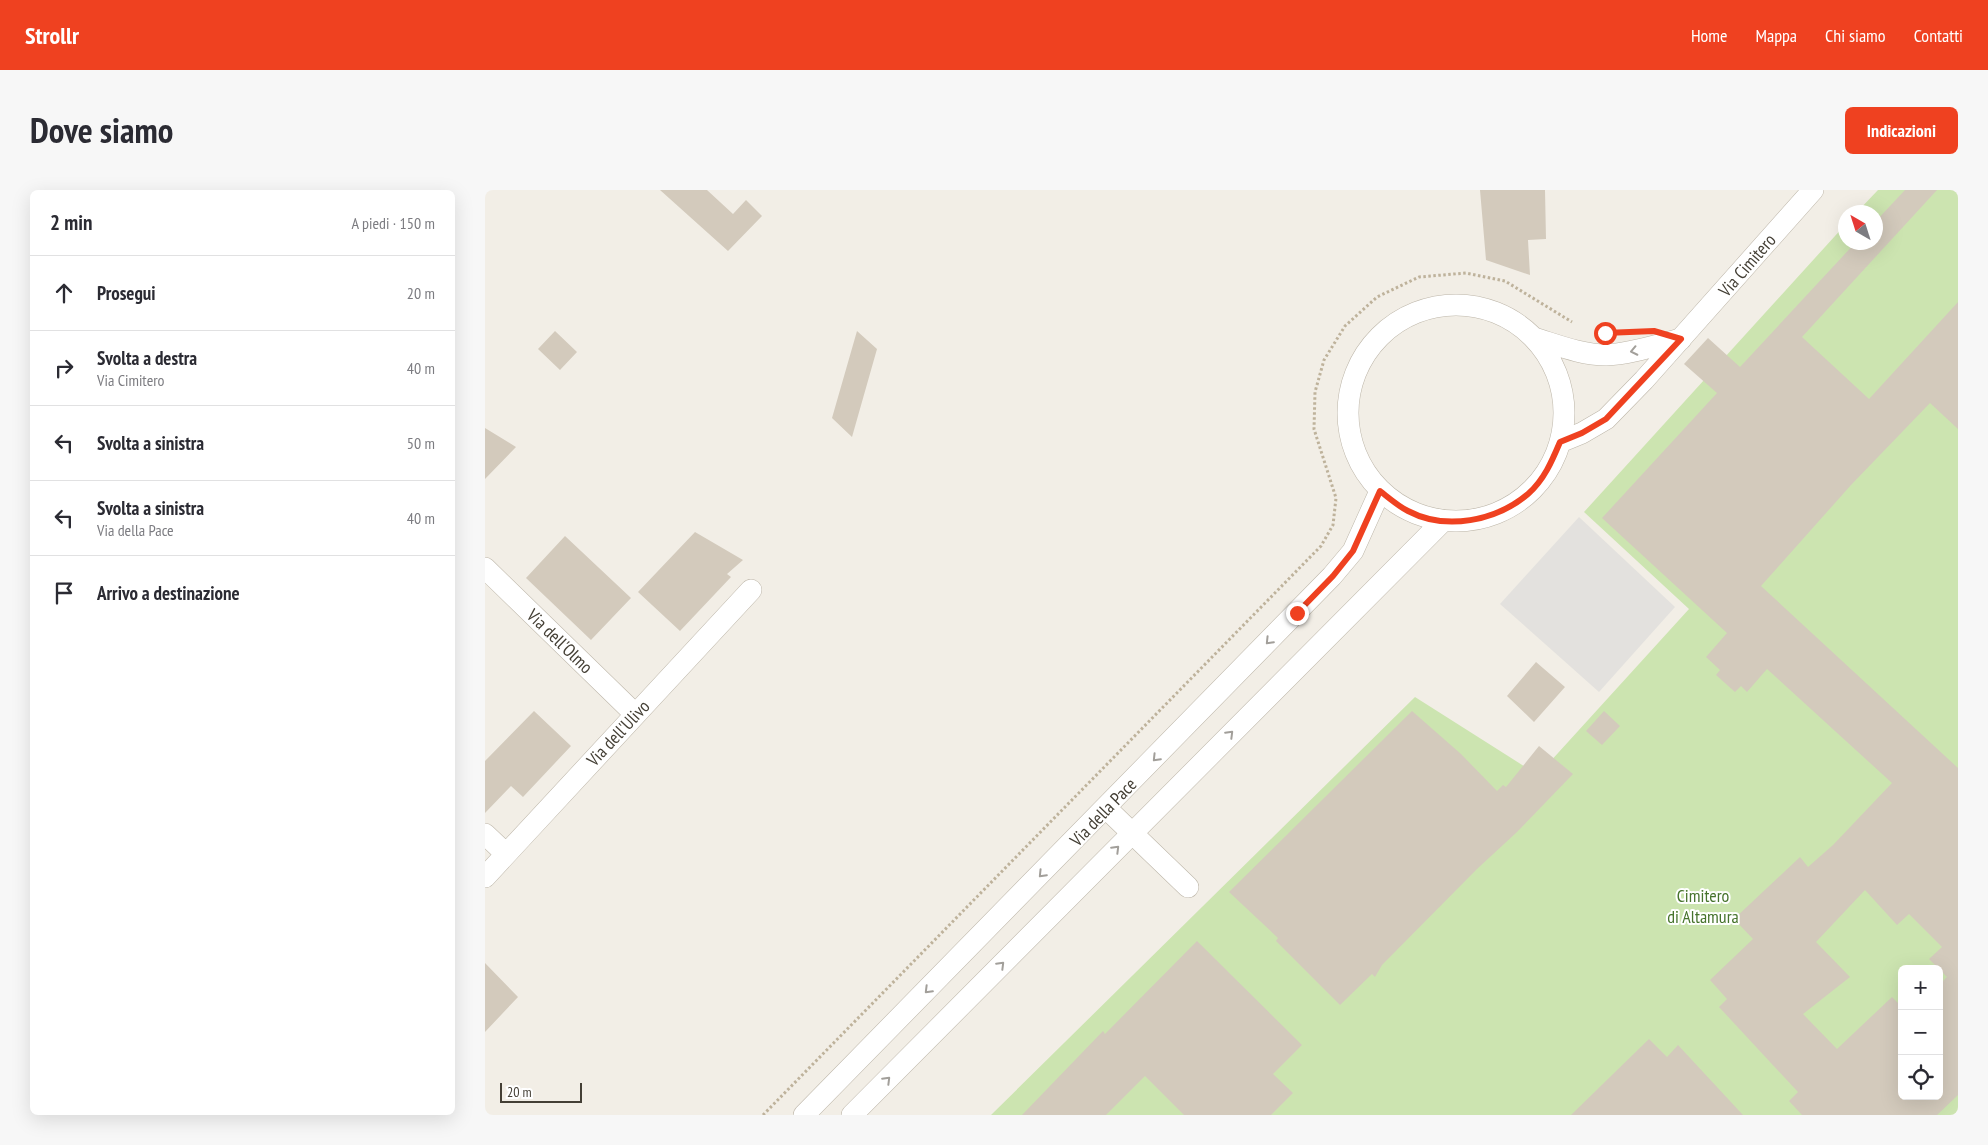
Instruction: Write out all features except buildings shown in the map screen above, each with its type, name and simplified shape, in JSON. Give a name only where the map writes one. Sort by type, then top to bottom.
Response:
[{"type":"street","name":"Via Cimitero","points":[[1560,442],[1582,433],[1606,419],[1681,339],[1813,190]]},
{"type":"street","points":[[1449,305],[1481,308],[1510,319],[1535,338],[1555,369],[1564,406],[1560,442],[1548,470],[1528,494],[1509,507],[1473,520],[1443,521],[1409,512],[1380,491],[1361,467],[1352,445],[1349,437],[1347,406],[1354,376],[1369,348],[1391,326],[1419,311],[1449,305]]},
{"type":"street","points":[[1535,338],[1585,353],[1605,355],[1630,352],[1681,339]]},
{"type":"street","name":"Via della Pace","points":[[804,1115],[1333,576],[1353,551],[1380,491]]},
{"type":"street","name":"Via della Pace","points":[[853,1115],[1443,521]]},
{"type":"street","name":"Via dell'Olmo","points":[[485,568],[635,714]]},
{"type":"street","name":"Via dell'Ulivo","points":[[485,877],[751,590]]},
{"type":"street","points":[[1106,808],[1188,887]]},
{"type":"street","points":[[485,834],[506,854]]},
{"type":"path","points":[[763,1115],[1321,546],[1333,525],[1336,498],[1313,430],[1315,392],[1324,360],[1345,326],[1377,297],[1419,277],[1466,273],[1505,281],[1578,327]]},
{"type":"green space","name":"Cimitero di Altamura","points":[[1878,190],[1958,190],[1958,1115],[991,1115],[1415,697],[1538,775],[1689,609],[1584,512],[1838,233],[1838,250],[1883,250],[1883,205],[1864,205]]},
{"type":"shaded area","points":[[1579,517],[1675,607],[1599,692],[1500,604]]},
{"type":"route","points":[[1297,613],[1333,576],[1353,551],[1380,491],[1409,512],[1443,521],[1473,520],[1503,511],[1528,494],[1548,470],[1560,442],[1582,433],[1606,419],[1681,339],[1654,331],[1605,333]]}]
